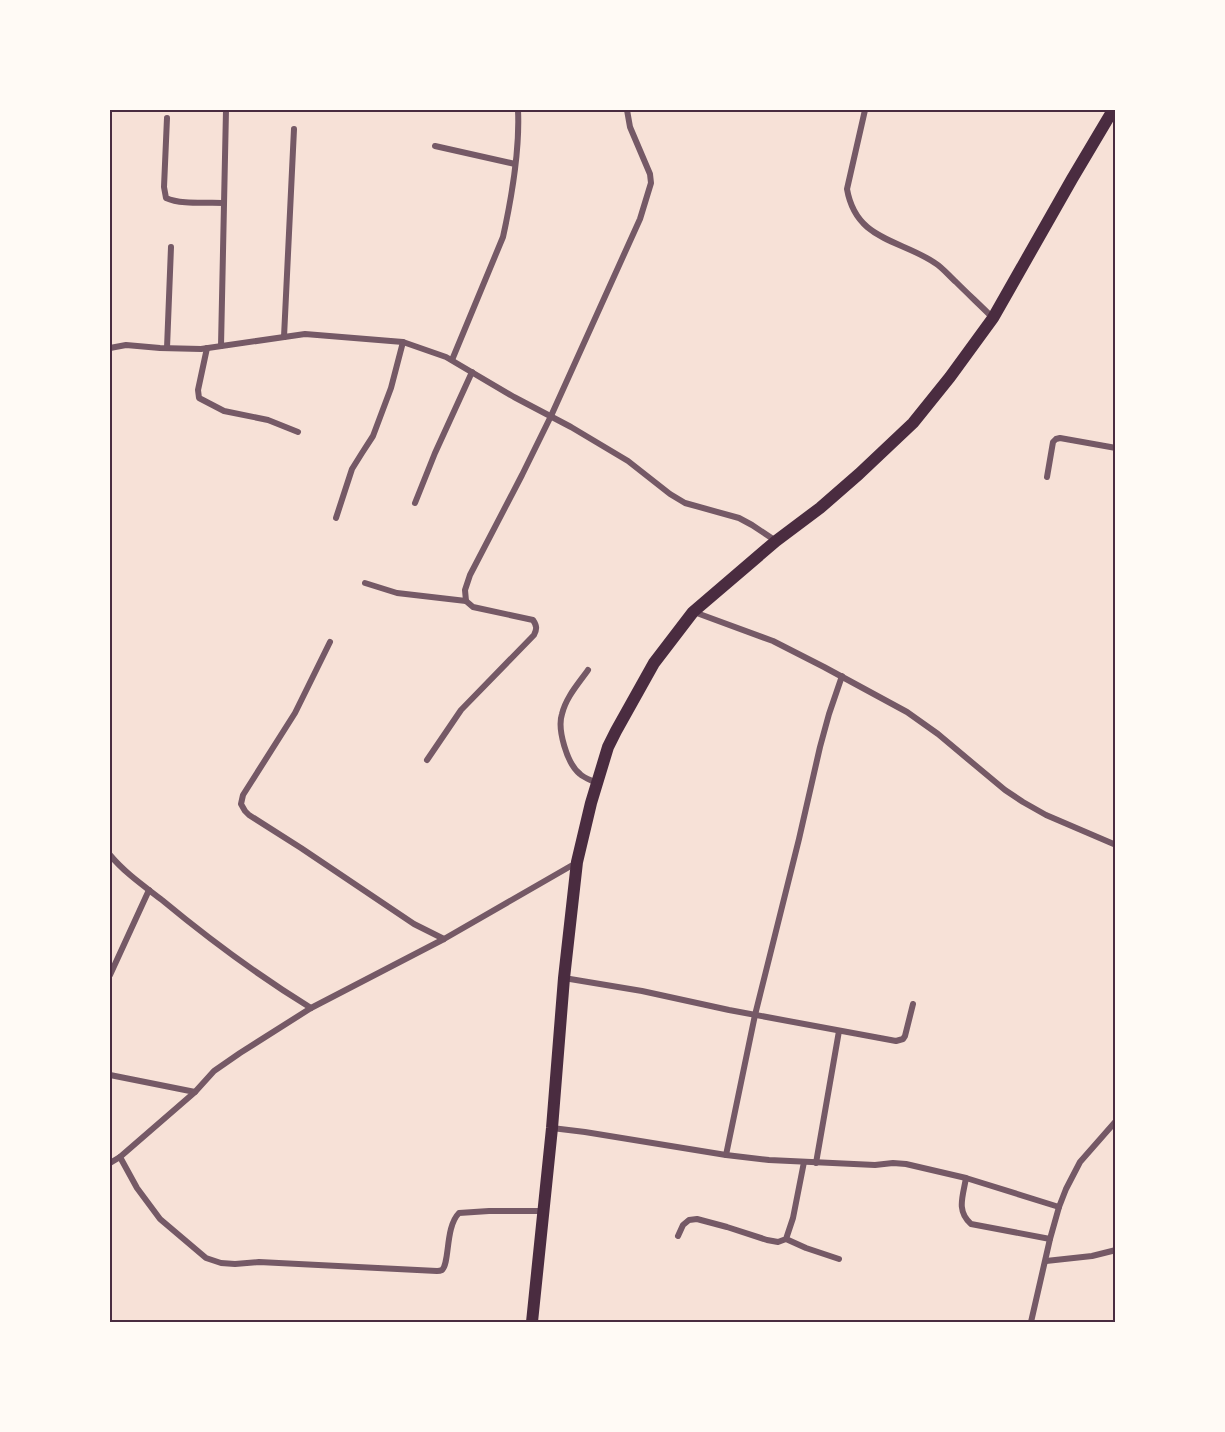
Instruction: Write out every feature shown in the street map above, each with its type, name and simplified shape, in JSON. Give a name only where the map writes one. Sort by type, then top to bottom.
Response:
[{"type":"main road","points":[[532,1323],[577,862],[608,747],[654,663],[693,612],[859,474],[913,423],[993,318],[1113,110]]},
{"type":"street","points":[[220,346],[226,110]]},
{"type":"street","points":[[452,360],[503,237],[515,164],[518,110]]},
{"type":"street","points":[[466,601],[465,590],[470,575],[551,416],[640,219],[651,183],[650,174],[630,127],[627,110]]},
{"type":"street","points":[[866,110],[848,189],[849,201],[869,229],[882,238],[913,250],[937,264],[993,318]]},
{"type":"street","points":[[167,118],[164,188],[166,198],[225,203]]},
{"type":"street","points":[[284,337],[294,129]]},
{"type":"street","points":[[435,146],[515,164]]},
{"type":"street","points":[[167,348],[171,248]]},
{"type":"street","points":[[110,348],[126,345],[207,348],[305,334],[403,342],[452,360],[551,416],[628,460],[670,494],[685,503],[739,518],[776,542]]},
{"type":"street","points":[[336,518],[352,469],[373,436],[391,388],[403,342]]},
{"type":"street","points":[[207,348],[198,390],[199,398],[224,411],[268,420],[298,432]]},
{"type":"street","points":[[415,503],[472,372]]},
{"type":"street","points":[[1047,477],[1053,442],[1056,439],[1116,448]]},
{"type":"street","points":[[365,583],[397,593],[466,601],[473,607],[533,620],[536,624],[534,635],[461,710],[427,760]]},
{"type":"street","points":[[693,612],[773,640],[842,676],[907,712],[1023,802],[1046,815],[1116,845]]},
{"type":"street","points":[[330,642],[295,713],[243,795],[241,804],[245,811],[274,832],[414,924],[444,939]]},
{"type":"street","points":[[588,670],[570,695],[561,714],[561,733],[567,753],[579,774],[597,783]]},
{"type":"street","points":[[726,1155],[755,1015],[820,747],[842,676]]},
{"type":"street","points":[[110,855],[121,869],[181,915],[274,985],[312,1008]]},
{"type":"street","points":[[110,1163],[120,1157],[195,1092],[214,1071],[312,1008],[444,939],[577,862]]},
{"type":"street","points":[[110,975],[149,890]]},
{"type":"street","points":[[564,978],[886,1039],[900,1040],[905,1036],[914,1004]]},
{"type":"street","points":[[816,1163],[839,1031]]},
{"type":"street","points":[[110,1075],[195,1092]]},
{"type":"street","points":[[1031,1323],[1050,1239],[1066,1189],[1080,1162],[1116,1121]]},
{"type":"street","points":[[552,1128],[726,1155],[816,1163],[906,1164],[966,1178],[1059,1207]]},
{"type":"street","points":[[120,1157],[137,1188],[160,1219],[206,1258],[221,1263],[259,1262],[437,1272],[442,1270],[446,1263],[452,1224],[459,1213],[467,1211],[543,1211]]},
{"type":"street","points":[[786,1239],[793,1218],[804,1162]]},
{"type":"street","points":[[966,1178],[962,1214],[971,1224],[1050,1239]]},
{"type":"street","points":[[678,1236],[683,1225],[689,1220],[697,1219],[767,1240],[778,1242],[786,1239],[839,1259]]},
{"type":"street","points":[[1046,1261],[1092,1256],[1116,1250]]}]
